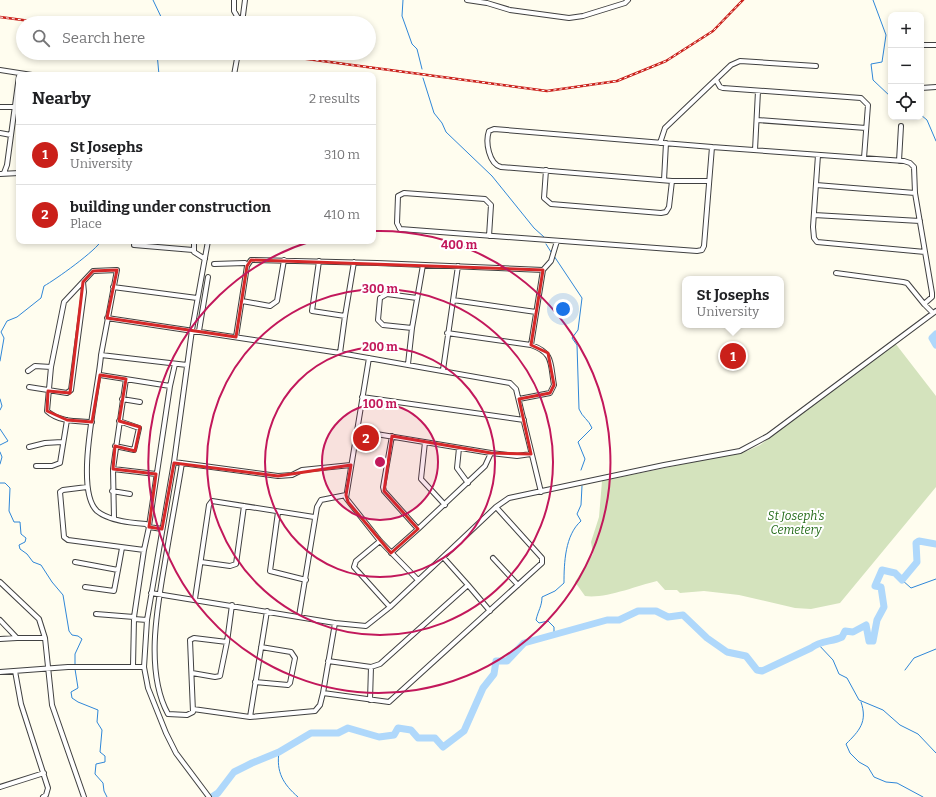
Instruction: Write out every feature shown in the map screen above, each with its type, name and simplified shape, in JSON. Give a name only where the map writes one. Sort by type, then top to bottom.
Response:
[{"type":"street","points":[[234,0],[234,11],[237,16]]},
{"type":"street","points":[[242,16],[245,0]]},
{"type":"street","points":[[467,0],[488,1],[510,10],[569,18],[625,3],[628,0]]},
{"type":"street","points":[[924,45],[935,45]]},
{"type":"street","points":[[235,72],[237,60]]},
{"type":"street","points":[[660,143],[665,128],[731,65],[740,61],[816,66]]},
{"type":"street","points":[[0,70],[16,74]]},
{"type":"street","points":[[716,80],[720,87],[723,88],[861,98],[868,105],[864,158]]},
{"type":"street","points":[[924,88],[936,88]]},
{"type":"street","points":[[755,150],[758,91]]},
{"type":"street","points":[[2,174],[7,165],[16,99]]},
{"type":"street","points":[[0,107],[15,107]]},
{"type":"street","points":[[757,120],[866,128]]},
{"type":"street","points":[[899,161],[901,126]]},
{"type":"street","points":[[708,181],[672,181],[495,165],[492,161],[488,136],[494,129],[864,158],[910,163],[914,167],[915,193],[932,293],[932,297],[924,304]]},
{"type":"street","points":[[0,134],[11,135]]},
{"type":"street","points":[[664,180],[666,143]]},
{"type":"street","points":[[489,236],[491,205],[485,199],[404,193],[398,196],[397,227],[400,229],[489,236],[557,241],[697,252],[702,250],[712,147]]},
{"type":"street","points":[[818,155],[814,215],[814,238],[816,242],[925,252]]},
{"type":"street","points":[[7,165],[12,173]]},
{"type":"street","points":[[546,170],[544,198],[551,204],[661,213],[666,212],[669,207],[672,181]]},
{"type":"street","points":[[2,174],[16,174]]},
{"type":"street","points":[[816,185],[915,193]]},
{"type":"street","points":[[814,215],[920,221]]},
{"type":"street","points":[[531,345],[542,270],[551,261],[557,241]]},
{"type":"street","points":[[134,244],[193,250],[196,254],[205,259]]},
{"type":"street","points":[[193,250],[194,244]]},
{"type":"street","points":[[208,244],[192,330],[174,462],[151,593],[147,620],[144,667],[153,702],[166,733],[176,753],[209,797]]},
{"type":"street","points":[[236,337],[249,261],[254,259],[542,270]]},
{"type":"street","points":[[242,301],[270,306],[274,305],[277,301],[284,260]]},
{"type":"street","points":[[319,261],[312,311],[345,316]]},
{"type":"street","points":[[340,353],[354,262]]},
{"type":"street","points":[[214,264],[245,263]]},
{"type":"street","points":[[408,364],[412,328],[423,265]]},
{"type":"street","points":[[443,370],[458,266]]},
{"type":"street","points":[[92,422],[67,420],[57,417],[47,411],[51,367],[64,302],[93,272],[113,269],[117,270],[107,318],[100,375],[92,422],[86,465],[86,488],[94,508],[104,516],[162,529]]},
{"type":"street","points":[[151,593],[335,623],[366,626],[390,606],[496,507],[509,498],[664,465],[740,451],[768,436],[934,312],[924,304],[907,283],[836,273]]},
{"type":"street","points":[[199,331],[208,277]]},
{"type":"street","points":[[29,387],[67,393],[71,390],[84,292],[83,282]]},
{"type":"street","points":[[113,287],[197,298]]},
{"type":"street","points":[[412,328],[383,325],[380,323],[378,320],[380,298],[387,294],[417,298]]},
{"type":"street","points":[[452,300],[536,312]]},
{"type":"street","points":[[107,318],[340,353],[510,383],[516,389],[519,399],[541,492]]},
{"type":"street","points":[[447,334],[531,345],[543,349],[548,354],[554,385],[550,393],[519,399]]},
{"type":"street","points":[[102,355],[187,365]]},
{"type":"street","points":[[369,358],[358,431],[346,495],[348,502],[380,541],[418,580]]},
{"type":"street","points":[[133,666],[134,618],[170,386],[175,364]]},
{"type":"street","points":[[28,372],[35,366],[51,367]]},
{"type":"street","points":[[100,375],[170,386]]},
{"type":"street","points":[[114,518],[112,492],[113,469],[115,446],[126,379]]},
{"type":"street","points":[[362,397],[524,420]]},
{"type":"street","points":[[122,399],[140,402]]},
{"type":"street","points":[[36,466],[52,466],[58,464],[61,460],[62,442],[67,420]]},
{"type":"street","points":[[115,446],[134,450],[140,428],[119,421]]},
{"type":"street","points":[[358,431],[491,453],[517,456],[531,454]]},
{"type":"street","points":[[392,436],[383,487],[384,492],[418,529]]},
{"type":"street","points":[[29,447],[45,443],[62,442]]},
{"type":"street","points":[[425,442],[421,480],[445,505]]},
{"type":"street","points":[[459,448],[457,468],[468,483]]},
{"type":"street","points":[[391,553],[486,466],[491,453]]},
{"type":"street","points":[[174,462],[278,476],[292,475],[302,470],[351,465]]},
{"type":"street","points":[[182,463],[155,630],[157,674],[164,707],[168,714],[187,715],[191,713],[193,709],[191,638],[227,642]]},
{"type":"street","points":[[113,469],[156,474]]},
{"type":"street","points":[[86,488],[63,490],[60,492],[64,537],[68,540],[144,550]]},
{"type":"street","points":[[112,492],[130,494]]},
{"type":"street","points":[[299,616],[306,580],[316,507],[321,500],[346,495]]},
{"type":"street","points":[[195,599],[210,502],[215,500],[314,517]]},
{"type":"street","points":[[201,562],[230,566],[236,564],[244,506]]},
{"type":"street","points":[[323,693],[390,702],[542,563],[542,559],[496,507]]},
{"type":"street","points":[[278,512],[270,571],[306,580]]},
{"type":"street","points":[[380,541],[356,561],[354,567],[390,606]]},
{"type":"street","points":[[86,587],[114,591],[122,548]]},
{"type":"street","points":[[443,557],[490,611]]},
{"type":"street","points":[[493,558],[518,585]]},
{"type":"street","points":[[75,562],[118,570]]},
{"type":"street","points":[[0,582],[39,619],[45,638],[52,705],[84,797]]},
{"type":"street","points":[[328,661],[372,667],[380,664],[468,585]]},
{"type":"street","points":[[192,673],[215,677],[220,676],[227,642],[232,605]]},
{"type":"street","points":[[250,717],[267,611]]},
{"type":"street","points":[[96,614],[147,620]]},
{"type":"street","points":[[0,620],[17,638]]},
{"type":"street","points":[[193,709],[250,717],[315,711],[320,705],[323,693],[335,623]]},
{"type":"street","points":[[0,639],[45,638]]},
{"type":"street","points":[[255,682],[288,686],[290,683],[295,658],[291,652],[261,647]]},
{"type":"street","points":[[0,672],[68,667],[144,667]]},
{"type":"street","points":[[370,700],[372,667]]},
{"type":"street","points":[[15,671],[21,704],[48,788],[46,795],[43,797]]},
{"type":"street","points":[[0,787],[44,773]]},
{"type":"highlighted area","points":[[251,260],[543,270],[531,345],[548,353],[554,385],[550,393],[519,399],[531,454],[491,453],[392,436],[384,491],[418,529],[391,553],[348,502],[346,495],[351,465],[278,476],[174,463],[162,529],[149,527],[156,474],[113,469],[115,446],[135,451],[140,427],[119,421],[126,379],[100,375],[92,422],[67,420],[47,411],[48,391],[70,393],[83,282],[93,271],[117,270],[107,318],[236,337],[247,266]]},
{"type":"green space","name":"St Joseph's Cemetery","points":[[895,343],[936,396],[936,487],[840,603],[811,609],[795,608],[739,595],[704,591],[680,593],[677,590],[665,590],[657,581],[602,596],[585,596],[575,582],[593,554],[591,542],[599,517],[602,481],[747,451],[760,445]]},
{"type":"waterway","points":[[153,0],[161,16]]},
{"type":"waterway","points":[[403,0],[402,16],[412,44],[417,49],[422,69]]},
{"type":"waterway","points":[[873,0],[886,35],[882,62],[871,64],[873,80],[888,94]]},
{"type":"waterway","points":[[158,60],[159,72]]},
{"type":"waterway","points":[[423,78],[434,113],[442,123],[446,132],[492,176],[534,228],[544,237]]},
{"type":"waterway","points":[[924,118],[927,120],[936,141]]},
{"type":"waterway","points":[[0,361],[4,338],[1,332],[7,321],[17,317],[41,298],[44,286],[84,258],[99,244]]},
{"type":"waterway","points":[[546,244],[551,252]]},
{"type":"waterway","points":[[554,256],[582,298],[578,330],[572,338],[577,345],[579,409],[592,428],[578,442],[585,459],[581,470]]},
{"type":"waterway","points":[[936,334],[932,338],[936,345]]},
{"type":"waterway","points":[[0,399],[2,406],[0,410]]},
{"type":"waterway","points":[[0,429],[8,441],[0,445]]},
{"type":"waterway","points":[[0,452],[2,457],[0,464]]},
{"type":"waterway","points":[[0,483],[5,483],[10,488],[9,511],[14,522],[20,522],[21,534],[26,538],[25,542],[19,545],[20,549],[27,554],[33,562],[41,565],[63,595],[69,631],[72,635],[78,636],[82,639],[75,654],[75,665]]},
{"type":"waterway","points":[[554,634],[554,627],[548,621],[539,623],[536,620],[542,597],[555,591],[564,583],[566,550],[572,534],[581,521],[577,514],[581,505],[582,486]]},
{"type":"waterway","points":[[212,797],[218,793],[234,772],[279,752],[311,733],[338,733],[348,728],[379,737],[394,735],[398,728],[411,730],[418,738],[435,738],[443,747],[464,731],[483,688],[494,674],[496,661],[507,661],[524,643],[607,620],[619,620],[638,611],[656,611],[668,617],[683,615],[707,638],[727,652],[746,656],[757,670],[762,671],[815,645],[842,637],[845,631],[853,632],[866,625],[869,641],[873,641],[877,620],[884,607],[881,587],[875,586],[882,570],[895,573],[902,580],[917,562],[916,543],[919,541],[936,544]]},
{"type":"waterway","points":[[902,580],[911,588],[936,579]]},
{"type":"waterway","points":[[817,643],[833,660],[839,674],[847,678],[859,700],[883,710],[900,725],[918,734],[936,753]]},
{"type":"waterway","points":[[905,670],[914,658],[936,649]]},
{"type":"waterway","points":[[75,669],[78,688],[71,692],[72,698],[98,710],[97,722],[102,730],[100,752],[105,756],[105,762],[96,764],[95,774],[103,783],[104,791],[107,797]]},
{"type":"waterway","points":[[861,702],[863,709],[863,721],[855,735],[846,744],[850,753],[859,762],[868,767],[874,777],[886,782],[897,783],[923,797]]},
{"type":"waterway","points":[[279,752],[278,759],[282,777],[288,787],[298,797]]},
{"type":"railway","points":[[314,60],[547,91],[617,81],[666,61],[713,31],[743,0]]},
{"type":"railway","points":[[0,17],[16,19]]},
{"type":"place","name":"St Josephs","points":[[733,356]]},
{"type":"place","name":"building under construction","points":[[366,438]]}]
